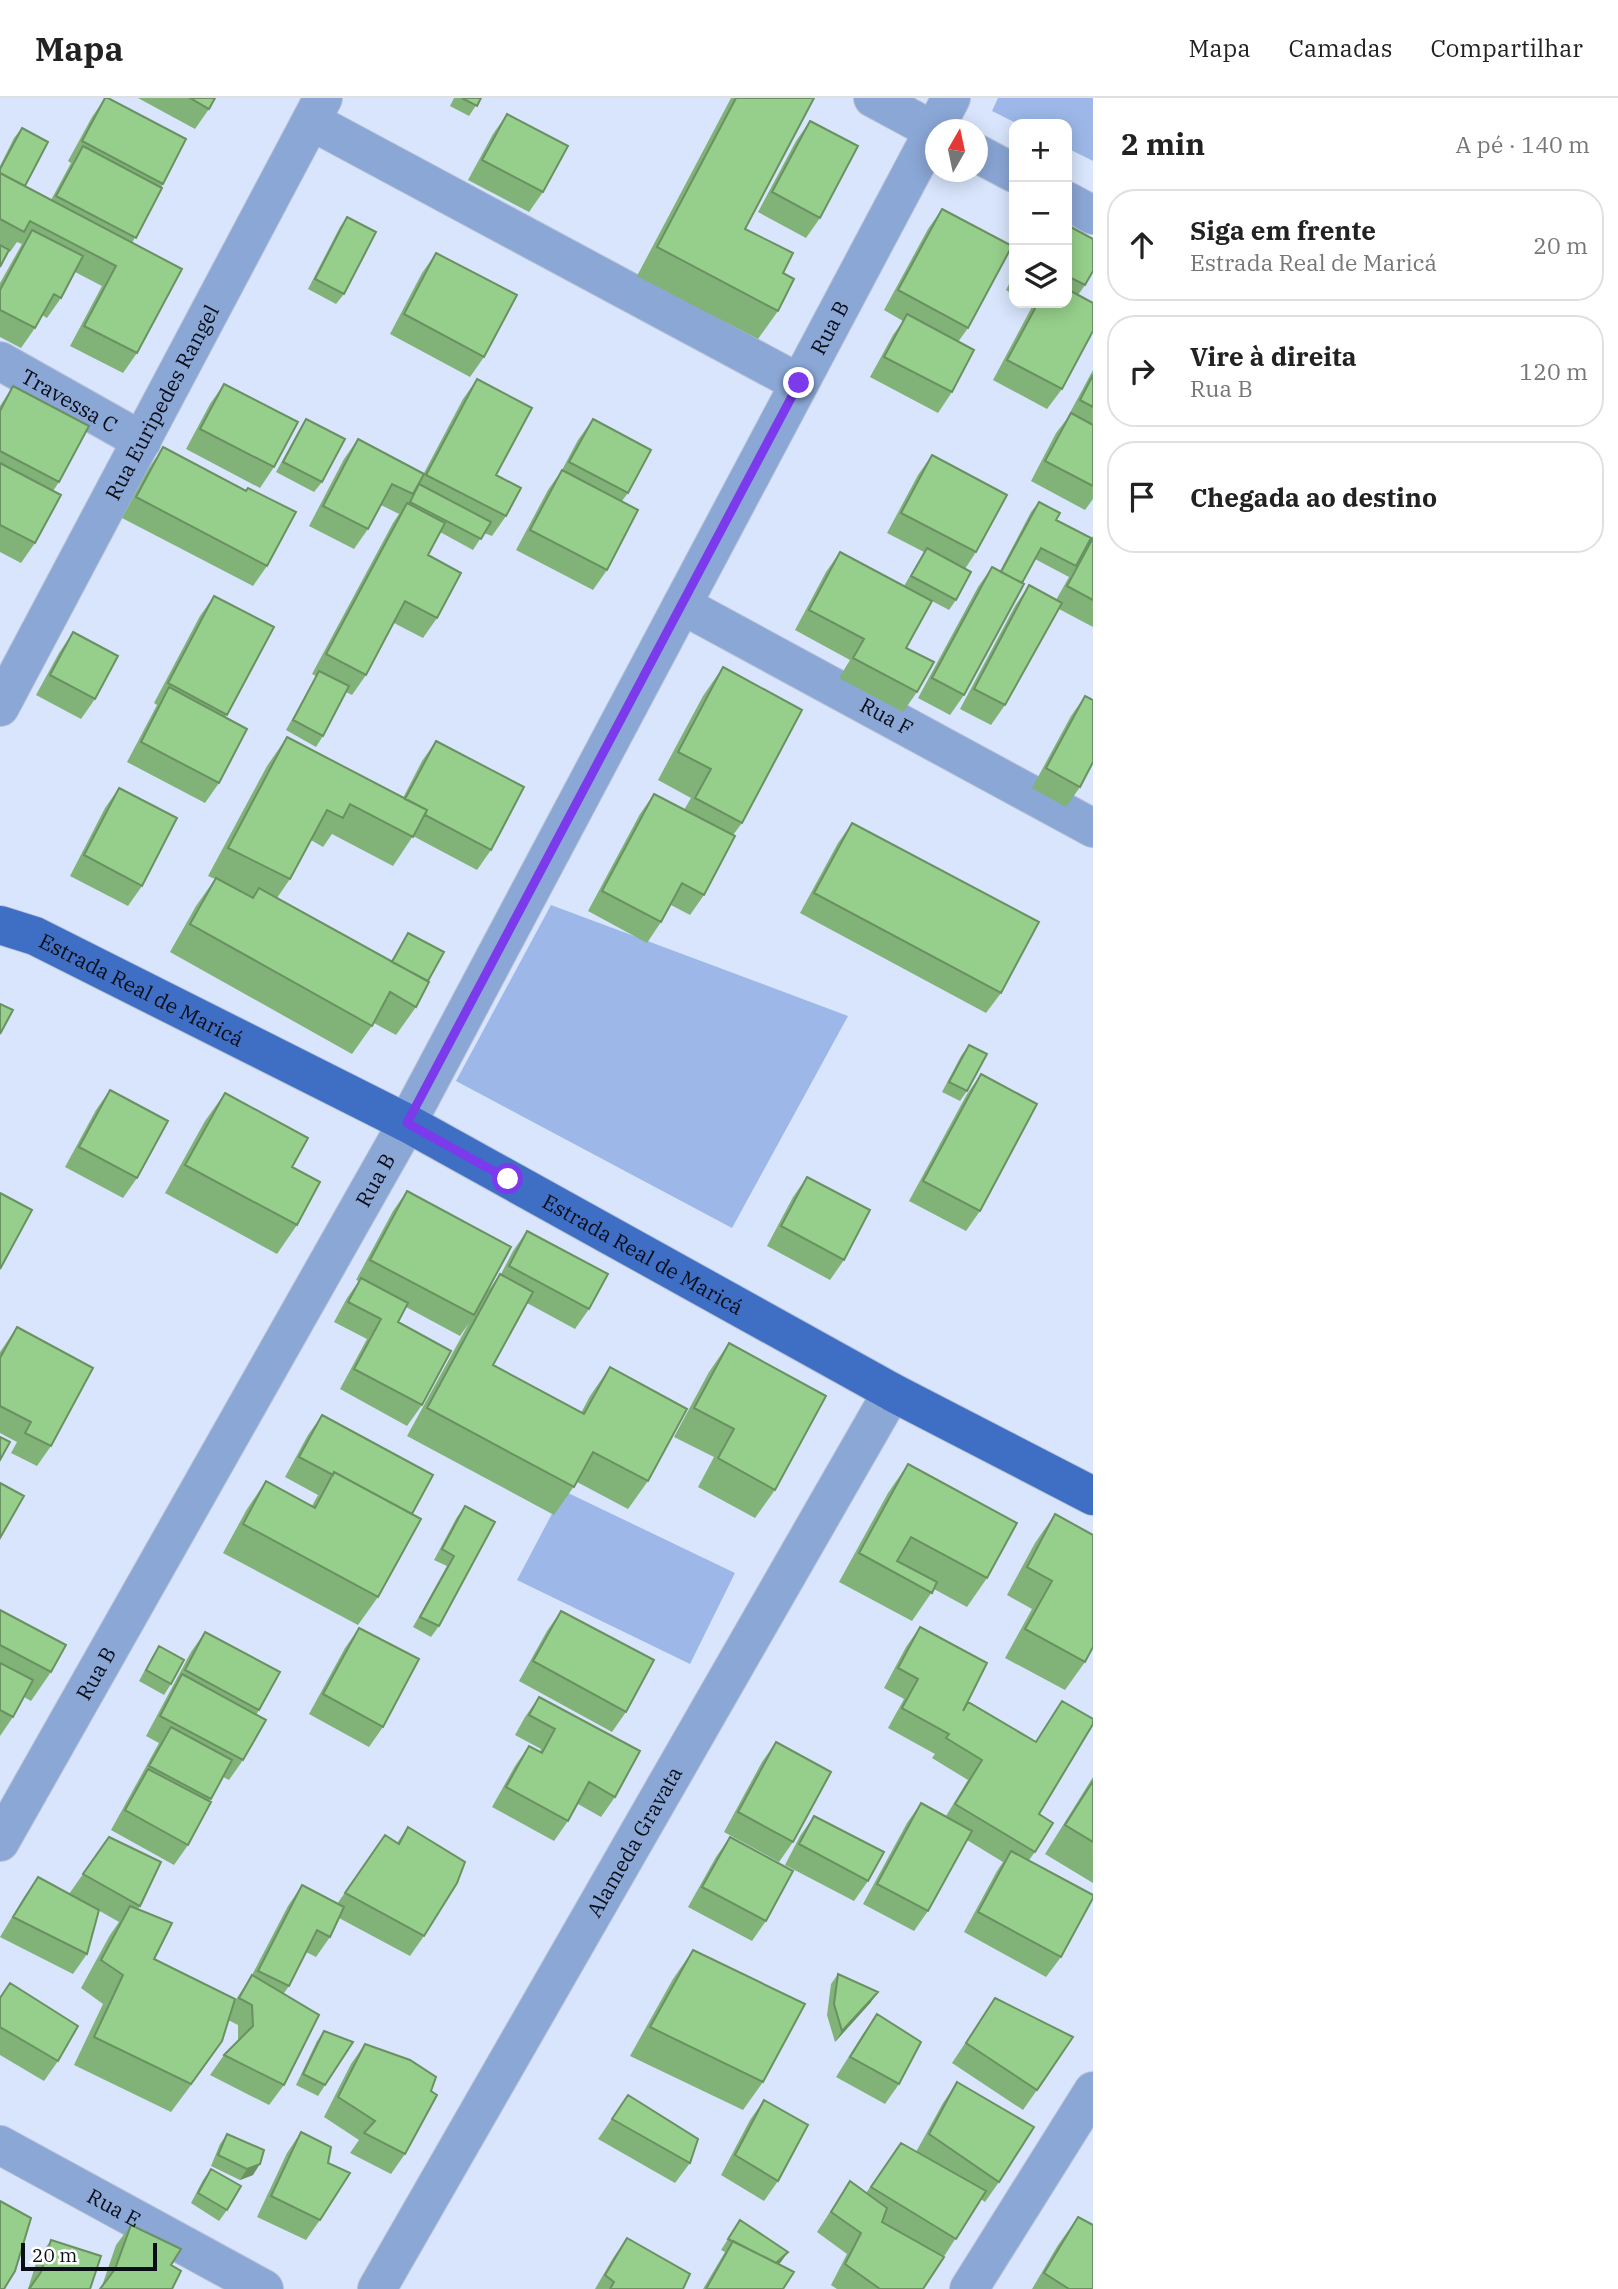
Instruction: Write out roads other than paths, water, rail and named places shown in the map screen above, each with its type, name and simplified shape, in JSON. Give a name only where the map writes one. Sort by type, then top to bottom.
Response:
[{"type":"main road","name":"Estrada Real de Maricá","points":[[0,925],[35,936],[407,1123],[892,1392],[1093,1496]]},
{"type":"street","points":[[873,98],[937,119]]},
{"type":"street","points":[[317,110],[799,383]]},
{"type":"street","name":"Rua Euripedes Rangel","points":[[0,708],[317,110]]},
{"type":"street","name":"Rua B","points":[[0,1842],[407,1123],[925,148]]},
{"type":"street","points":[[988,159],[1009,170]]},
{"type":"street","points":[[1072,204],[1093,215]]},
{"type":"street","name":"Travessa C","points":[[0,362],[142,441]]},
{"type":"street","name":"Rua F","points":[[682,605],[1093,828]]},
{"type":"street","name":"Alameda Gravata","points":[[377,2289],[892,1392]]},
{"type":"street","points":[[969,2289],[1093,2091]]},
{"type":"street","name":"Rua E","points":[[0,2145],[264,2289]]}]
